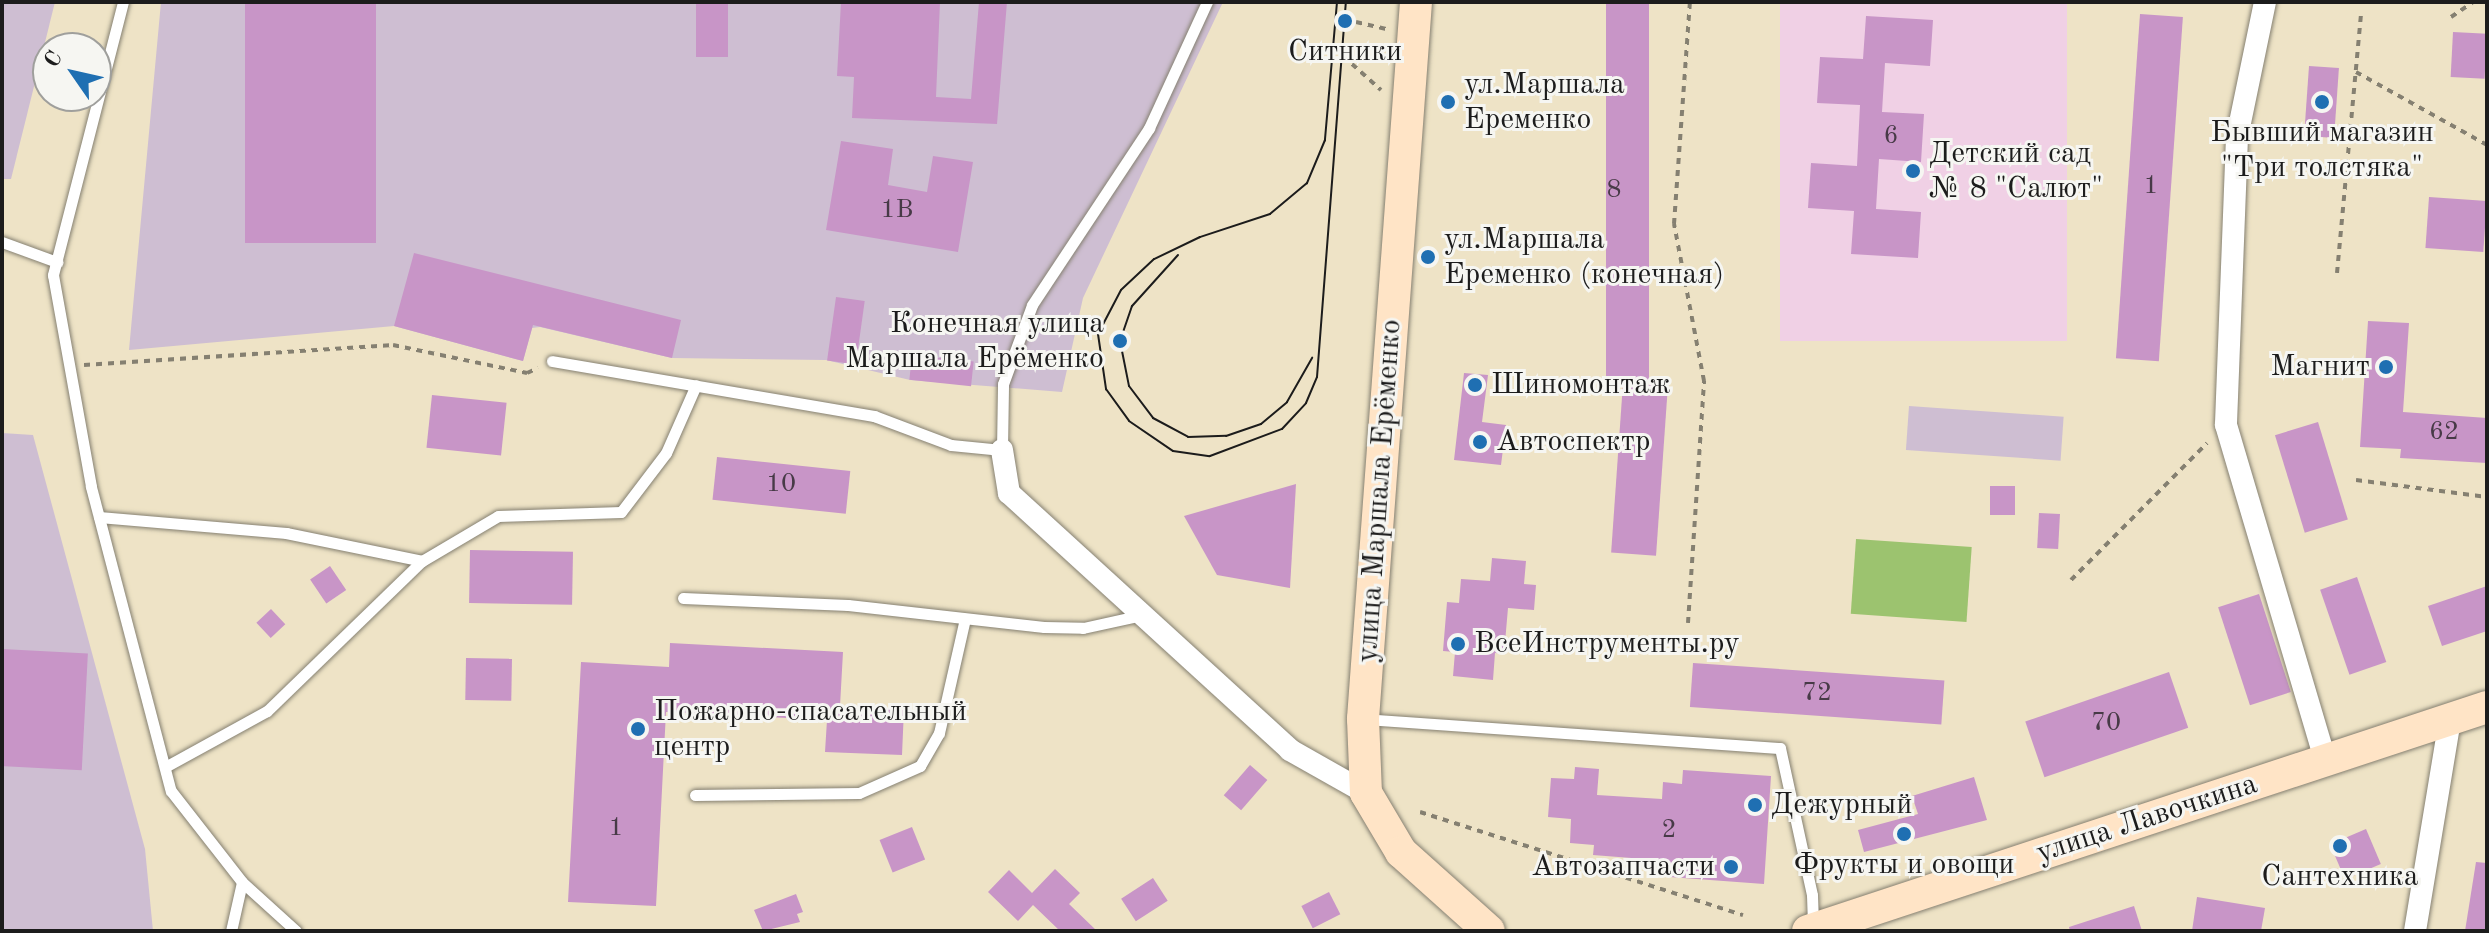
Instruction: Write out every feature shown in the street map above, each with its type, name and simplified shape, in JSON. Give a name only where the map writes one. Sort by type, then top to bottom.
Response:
[{"type":"main road","name":"улица Маршала Ерёменко","points":[[1416,2],[1363,719],[1366,793],[1401,852],[1489,931]]},
{"type":"main road","name":"улица Лавочкина","points":[[1811,930],[2487,707]]},
{"type":"street","points":[[2265,2],[2237,137],[2226,425],[2325,760]]},
{"type":"street","points":[[1002,450],[1009,493],[1290,750],[1366,793]]},
{"type":"street","points":[[2415,931],[2450,719]]},
{"type":"lane","points":[[123,2],[53,275],[69,366],[99,517],[171,791],[242,882],[296,931]]},
{"type":"lane","points":[[552,361],[874,416],[951,445],[1002,450],[1003,384],[1032,305],[1149,128],[1207,2]]},
{"type":"lane","points":[[2,242],[57,262]]},
{"type":"lane","points":[[165,767],[267,711],[422,561],[498,516],[621,512],[666,453],[696,385]]},
{"type":"lane","points":[[99,517],[286,533],[422,561]]},
{"type":"lane","points":[[683,598],[848,605],[965,619],[1083,628],[1142,615]]},
{"type":"lane","points":[[695,795],[859,793],[920,766],[939,733],[965,619]]},
{"type":"lane","points":[[1363,719],[1780,748],[1812,895],[1811,930]]},
{"type":"lane","points":[[231,931],[242,882]]},
{"type":"path","points":[[1688,623],[1704,381],[1674,224],[1690,2]]},
{"type":"path","points":[[2451,17],[2473,2]]},
{"type":"path","points":[[2337,273],[2361,14]]},
{"type":"path","points":[[1356,22],[1386,29]]},
{"type":"path","points":[[1352,64],[1381,90]]},
{"type":"path","points":[[2356,72],[2487,145]]},
{"type":"path","points":[[69,366],[393,345],[527,373],[552,361]]},
{"type":"path","points":[[2071,580],[2226,425]]},
{"type":"path","points":[[2356,480],[2487,497]]},
{"type":"path","points":[[1420,812],[1743,915]]},
{"type":"shaded area","points":[[2,2],[55,2],[48,32],[32,32],[32,95],[11,179],[2,179]]},
{"type":"shaded area","points":[[161,2],[1223,2],[1083,298],[1062,392],[910,380],[826,360],[672,358],[540,327],[532,328],[523,361],[394,326],[129,350]]},
{"type":"shaded area","name":"Детский сад № 8 \"Салют\"","points":[[1780,2],[2067,2],[2067,341],[1780,341]]},
{"type":"shaded area","points":[[1909,406],[2064,417],[2061,461],[1906,450]]},
{"type":"shaded area","points":[[2,433],[33,435],[145,849],[153,931],[2,931]]},
{"type":"green space","points":[[1856,539],[1972,547],[1966,622],[1851,614]]},
{"type":"building","points":[[245,2],[376,2],[376,243],[245,243]]},
{"type":"building","points":[[696,2],[728,2],[728,57],[696,57]]},
{"type":"building","points":[[841,2],[940,2],[936,97],[971,99],[979,2],[1007,2],[997,124],[852,118],[854,77],[837,76]]},
{"type":"building","points":[[1606,2],[1649,2],[1649,381],[1606,381]]},
{"type":"building","points":[[2140,14],[2183,17],[2159,361],[2116,358]]},
{"type":"building","points":[[1866,16],[1933,20],[1930,66],[1885,63],[1882,112],[1924,114],[1921,162],[1879,159],[1876,209],[1921,212],[1918,258],[1851,254],[1854,211],[1808,208],[1811,163],[1857,166],[1860,105],[1817,103],[1820,57],[1863,59]]},
{"type":"building","points":[[2453,32],[2487,34],[2485,79],[2451,77]]},
{"type":"building","name":"Бывший магазин \"Три толстяка\"","points":[[2309,66],[2339,68],[2334,138],[2304,136]]},
{"type":"building","points":[[841,141],[893,149],[888,185],[927,192],[933,156],[973,162],[958,252],[826,230]]},
{"type":"building","points":[[2429,197],[2487,201],[2483,252],[2425,248]]},
{"type":"building","points":[[414,253],[681,320],[672,358],[533,325],[523,361],[394,326]]},
{"type":"building","points":[[836,297],[865,301],[856,364],[827,360]]},
{"type":"building","points":[[2368,321],[2409,323],[2403,412],[2487,418],[2487,463],[2400,458],[2401,449],[2360,447]]},
{"type":"building","points":[[912,355],[974,361],[971,386],[909,380]]},
{"type":"building","name":"Автоспектр","points":[[1464,373],[1488,375],[1482,422],[1506,425],[1501,465],[1454,460]]},
{"type":"building","points":[[1623,383],[1668,386],[1656,556],[1611,553]]},
{"type":"building","points":[[432,395],[507,403],[501,456],[426,448]]},
{"type":"building","points":[[2318,422],[2348,520],[2305,533],[2275,435]]},
{"type":"building","points":[[717,457],[850,471],[846,514],[713,500]]},
{"type":"building","points":[[1296,484],[1290,588],[1217,575],[1184,516]]},
{"type":"building","points":[[1990,486],[2015,486],[2015,515],[1990,515]]},
{"type":"building","points":[[2039,513],[2060,514],[2058,549],[2037,548]]},
{"type":"building","points":[[470,550],[573,552],[572,605],[469,603]]},
{"type":"building","points":[[1492,558],[1526,561],[1524,584],[1536,585],[1534,610],[1508,608],[1504,654],[1495,653],[1493,680],[1453,676],[1455,652],[1443,651],[1447,602],[1459,603],[1461,579],[1490,581]]},
{"type":"building","points":[[330,566],[346,590],[326,603],[310,579]]},
{"type":"building","points":[[2357,577],[2386,662],[2349,675],[2320,590]]},
{"type":"building","points":[[2487,586],[2487,631],[2442,646],[2428,606]]},
{"type":"building","points":[[2259,594],[2291,692],[2250,705],[2218,607]]},
{"type":"building","points":[[271,609],[285,624],[271,638],[256,623]]},
{"type":"building","points":[[670,643],[843,652],[840,706],[904,709],[902,755],[825,752],[827,720],[666,712],[656,906],[568,902],[581,662],[669,667]]},
{"type":"building","points":[[2,649],[88,654],[82,770],[2,766]]},
{"type":"building","points":[[466,658],[512,659],[511,701],[465,700]]},
{"type":"building","points":[[1693,663],[1944,681],[1941,724],[1690,707]]},
{"type":"building","points":[[2169,672],[2188,728],[2044,777],[2025,721]]},
{"type":"building","points":[[1250,765],[1267,780],[1241,810],[1224,795]]},
{"type":"building","points":[[1575,767],[1599,769],[1597,795],[1662,799],[1663,782],[1682,784],[1683,770],[1771,776],[1764,884],[1656,876],[1657,860],[1593,855],[1594,845],[1570,843],[1571,819],[1548,817],[1551,778],[1574,779]]},
{"type":"building","points":[[1974,777],[1987,820],[1864,852],[1858,830],[1918,814],[1912,796]]},
{"type":"building","points":[[912,827],[925,859],[893,873],[880,840]]},
{"type":"building","points":[[2366,829],[2381,864],[2345,879],[2330,844]]},
{"type":"building","points":[[2476,862],[2487,863],[2487,931],[2465,931]]},
{"type":"building","points":[[1055,869],[1080,893],[1069,904],[1097,931],[1060,931],[1033,905],[1018,921],[988,892],[1009,870],[1032,893]]},
{"type":"building","points":[[1153,878],[1168,901],[1136,921],[1121,899]]},
{"type":"building","points":[[1329,892],[1340,914],[1313,928],[1301,906]]},
{"type":"building","points":[[796,894],[803,912],[797,914],[800,922],[763,931],[754,910]]},
{"type":"building","points":[[2197,897],[2265,908],[2261,931],[2192,931]]},
{"type":"building","points":[[2134,906],[2142,931],[2070,931],[2069,927]]},
{"type":"tram line","points":[[1337,2],[1325,140],[1307,183],[1270,214],[1200,237],[1154,259],[1121,290],[1098,334],[1106,389],[1129,421],[1173,451],[1210,456],[1282,429],[1306,403],[1317,377],[1346,2]]},
{"type":"tram line","points":[[1178,255],[1132,306],[1120,341],[1129,386],[1153,418],[1188,437],[1226,436],[1261,424],[1287,402],[1312,358]]},
{"type":"place","name":"Ситники","points":[[1345,21]]},
{"type":"place","name":"ул.Маршала Еременко","points":[[1448,102]]},
{"type":"place","name":"Бывший магазин \"Три толстяка\"","points":[[2322,102]]},
{"type":"place","name":"Детский сад № 8 \"Салют\"","points":[[1913,171]]},
{"type":"place","name":"ул.Маршала Еременко (конечная)","points":[[1428,257]]},
{"type":"place","name":"Конечная улица Маршала Ерёменко","points":[[1120,341]]},
{"type":"place","name":"Магнит","points":[[2386,367]]},
{"type":"place","name":"Шиномонтаж","points":[[1475,385]]},
{"type":"place","name":"Автоспектр","points":[[1480,442]]},
{"type":"place","name":"ВсеИнструменты.ру","points":[[1458,644]]},
{"type":"place","name":"Пожарно-спасательный центр","points":[[638,729]]},
{"type":"place","name":"Дежурный","points":[[1755,805]]},
{"type":"place","name":"Фрукты и овощи","points":[[1904,834]]},
{"type":"place","name":"Сантехника","points":[[2340,846]]},
{"type":"place","name":"Автозапчасти","points":[[1731,867]]}]
